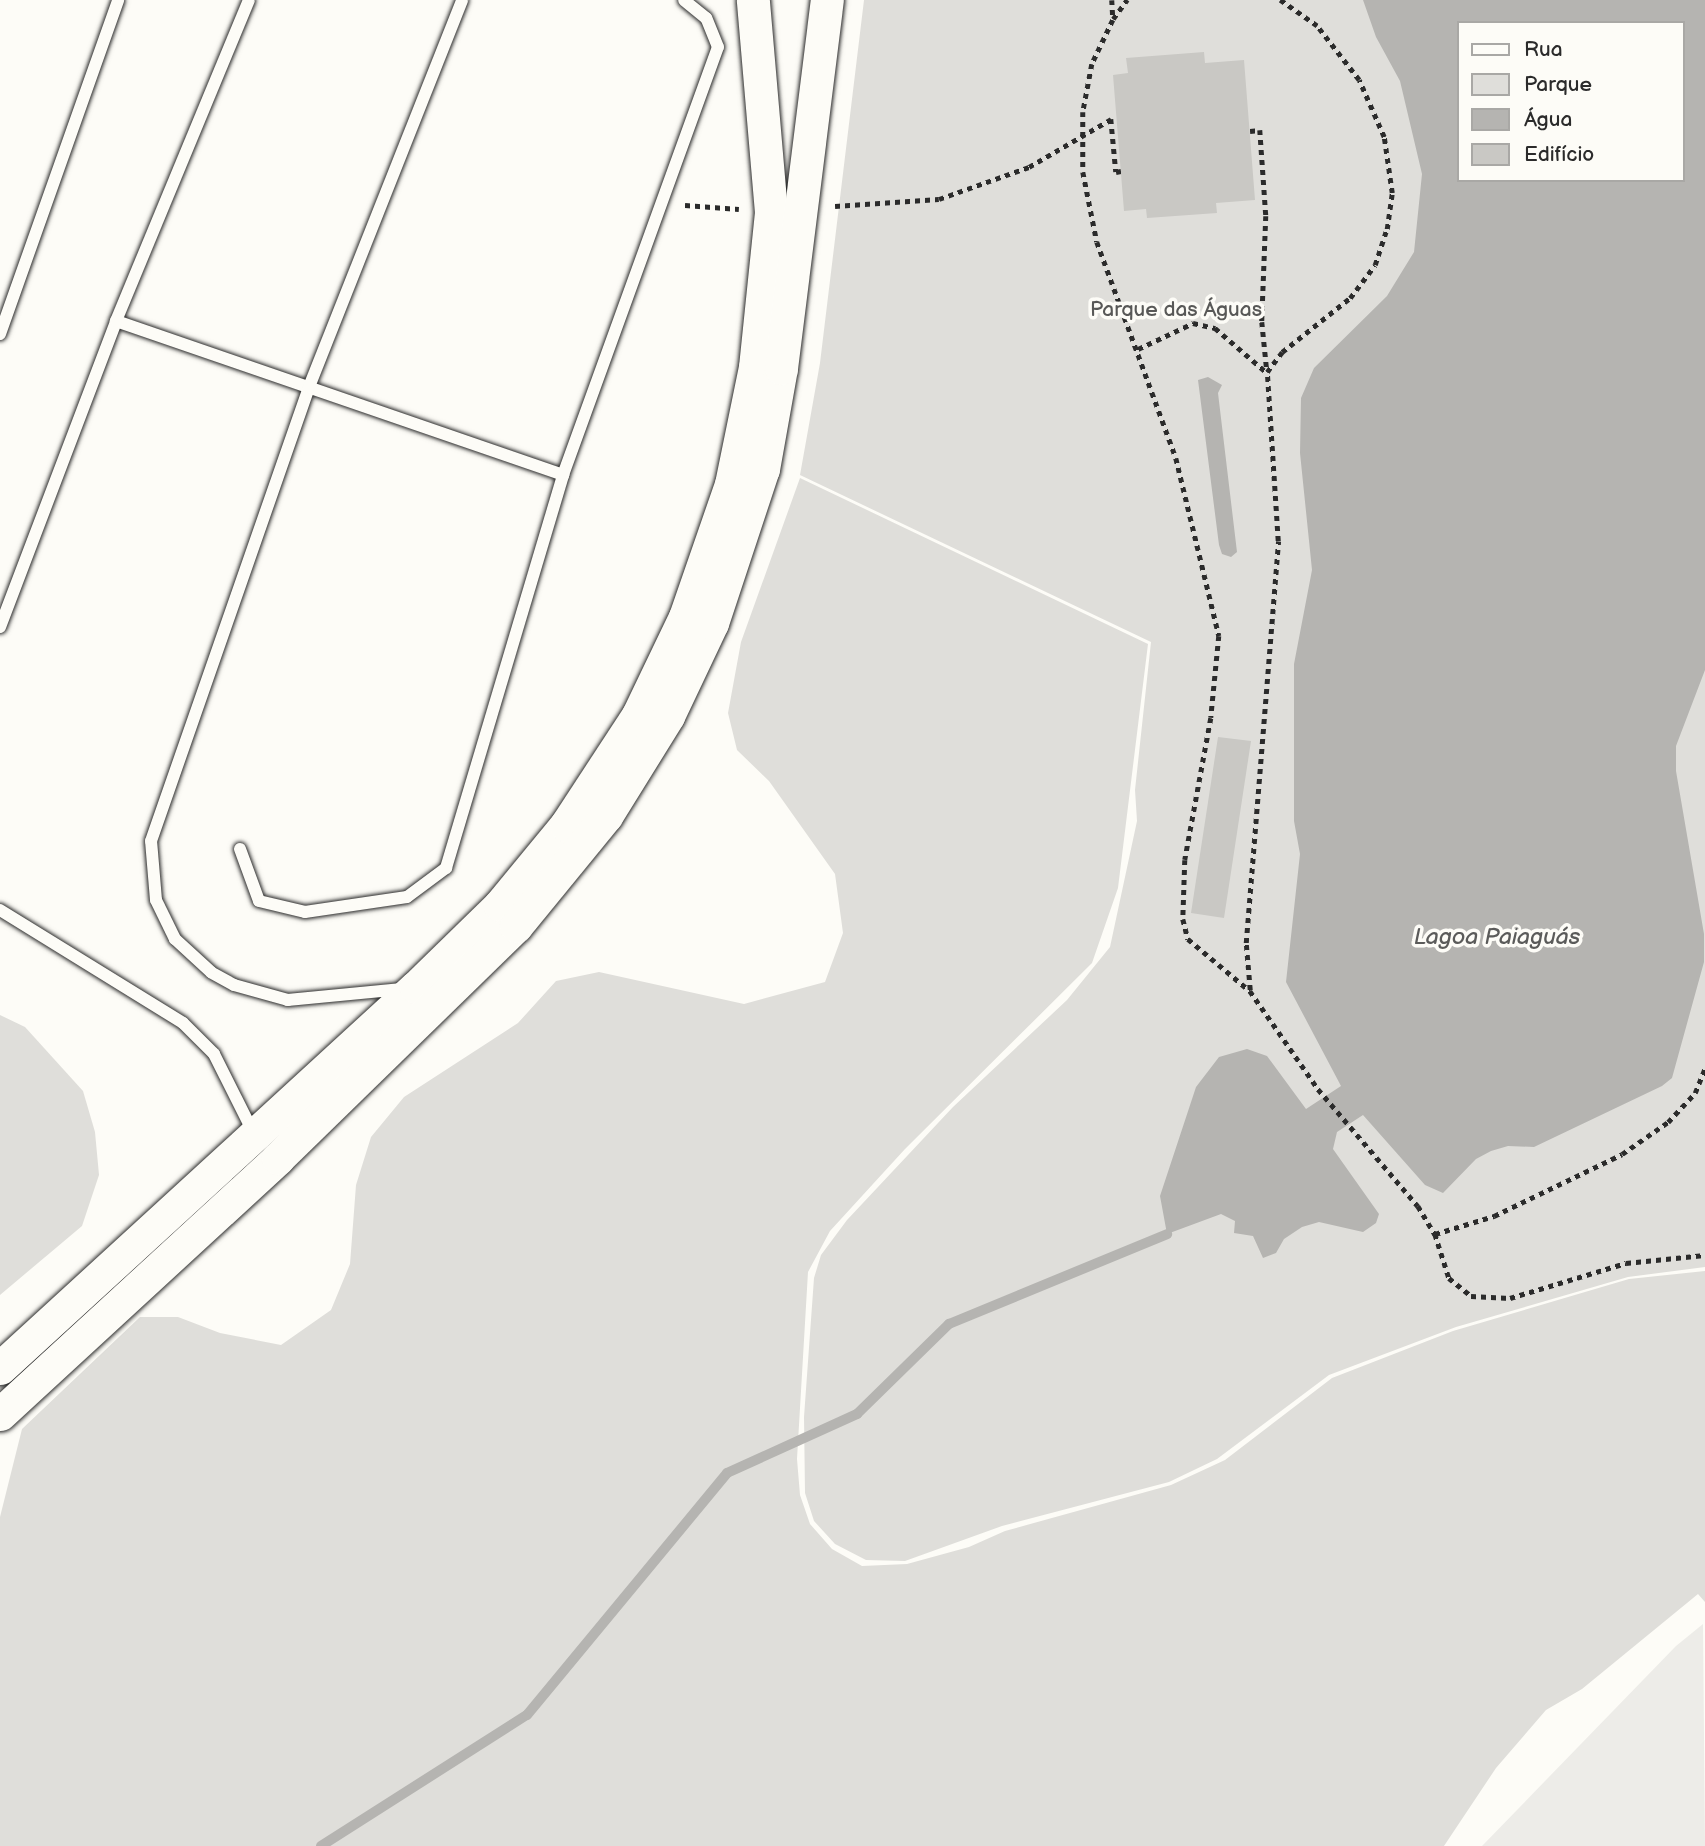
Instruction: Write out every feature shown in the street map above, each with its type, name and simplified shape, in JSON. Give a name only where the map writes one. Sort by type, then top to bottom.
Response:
[{"type":"street","points":[[746,0],[759,37]]},
{"type":"street","points":[[0,1368],[266,1146],[516,926],[606,816],[668,716],[712,622],[763,469],[786,209],[753,0]]},
{"type":"street","points":[[0,1414],[266,1146],[416,987],[500,905],[566,825],[638,715],[685,617],[733,471],[827,0]]},
{"type":"lane","points":[[0,334],[118,0]]},
{"type":"lane","points":[[0,627],[116,321],[249,0]]},
{"type":"lane","points":[[416,987],[288,1000],[234,985],[193,959],[175,939],[156,900],[150,873],[151,841],[309,387],[462,0]]},
{"type":"lane","points":[[240,849],[259,901],[305,912],[407,897],[446,868],[563,475],[718,47],[706,18],[684,0]]},
{"type":"lane","points":[[116,321],[563,475]]},
{"type":"lane","points":[[0,910],[183,1023],[214,1054],[266,1146]]},
{"type":"path","points":[[1112,0],[1113,20]]},
{"type":"path","points":[[1127,0],[1113,20],[1090,76],[1083,113],[1083,172],[1097,242],[1176,458],[1219,636],[1211,718],[1185,860],[1182,919],[1198,952],[1250,991],[1318,1089],[1418,1206],[1435,1234],[1449,1278],[1471,1296],[1510,1298],[1626,1263],[1705,1255]]},
{"type":"path","points":[[1267,372],[1282,352],[1350,298],[1375,265],[1387,229],[1392,193],[1384,137],[1359,80],[1317,26],[1280,0]]},
{"type":"path","points":[[662,203],[786,209],[939,199],[1029,167],[1111,119],[1116,172],[1121,171]]},
{"type":"path","points":[[1250,131],[1259,130],[1266,216],[1262,322],[1278,541],[1246,943],[1250,991]]},
{"type":"path","points":[[1138,349],[1193,323],[1215,328],[1267,372]]},
{"type":"path","points":[[1435,1234],[1494,1216],[1622,1154],[1668,1122],[1695,1093],[1705,1068]]},
{"type":"shaded area","points":[[1703,1624],[1705,1846],[1482,1846],[1676,1646]]},
{"type":"green space","name":"Parque das Águas","points":[[864,0],[1705,0],[1705,1267],[1628,1277],[1456,1327],[1329,1375],[1217,1459],[1169,1482],[1002,1526],[905,1561],[866,1560],[835,1544],[814,1521],[805,1493],[804,1417],[814,1278],[821,1255],[847,1220],[953,1107],[1067,1000],[1110,947],[1137,821],[1135,790],[1151,642],[800,475],[820,363]]},
{"type":"green space","points":[[800,478],[1148,644],[1118,888],[1092,963],[905,1149],[830,1231],[808,1272],[797,1459],[800,1495],[810,1524],[832,1549],[862,1566],[907,1564],[969,1547],[1005,1531],[1171,1485],[1225,1460],[1332,1378],[1453,1331],[1629,1279],[1705,1271],[1705,1602],[1698,1594],[1582,1689],[1546,1710],[1496,1768],[1444,1846],[0,1846],[0,1517],[22,1429],[140,1317],[178,1317],[220,1333],[281,1345],[331,1310],[350,1264],[356,1185],[371,1137],[404,1097],[518,1023],[556,981],[599,972],[744,1004],[825,982],[843,933],[835,874],[769,781],[737,750],[728,713],[741,642]]},
{"type":"green space","points":[[0,1015],[25,1027],[83,1091],[95,1132],[99,1175],[82,1226],[0,1295]]},
{"type":"water","name":"Lagoa Paiaguás","points":[[1363,0],[1705,0],[1705,670],[1676,746],[1676,771],[1704,934],[1704,962],[1672,1078],[1662,1086],[1534,1147],[1508,1146],[1491,1151],[1476,1159],[1443,1193],[1425,1185],[1363,1115],[1337,1132],[1333,1149],[1379,1214],[1376,1223],[1363,1232],[1319,1222],[1302,1227],[1284,1239],[1276,1253],[1263,1258],[1253,1236],[1234,1233],[1235,1221],[1221,1214],[1167,1234],[1160,1196],[1196,1087],[1219,1057],[1247,1049],[1267,1056],[1306,1109],[1341,1086],[1286,982],[1300,854],[1294,821],[1294,664],[1312,570],[1300,453],[1301,398],[1314,368],[1387,296],[1414,252],[1422,174],[1400,81],[1376,37]]},
{"type":"water","points":[[1208,377],[1222,385],[1218,393],[1237,552],[1231,557],[1222,554],[1219,545],[1198,380]]},
{"type":"building","points":[[1204,52],[1205,63],[1244,60],[1255,200],[1216,203],[1217,213],[1147,218],[1146,209],[1124,211],[1113,75],[1128,73],[1126,58]]},
{"type":"building","points":[[1218,737],[1251,741],[1224,918],[1191,913]]},
{"type":"waterway","points":[[321,1846],[527,1715],[727,1473],[857,1414],[949,1324],[1167,1234]]}]
